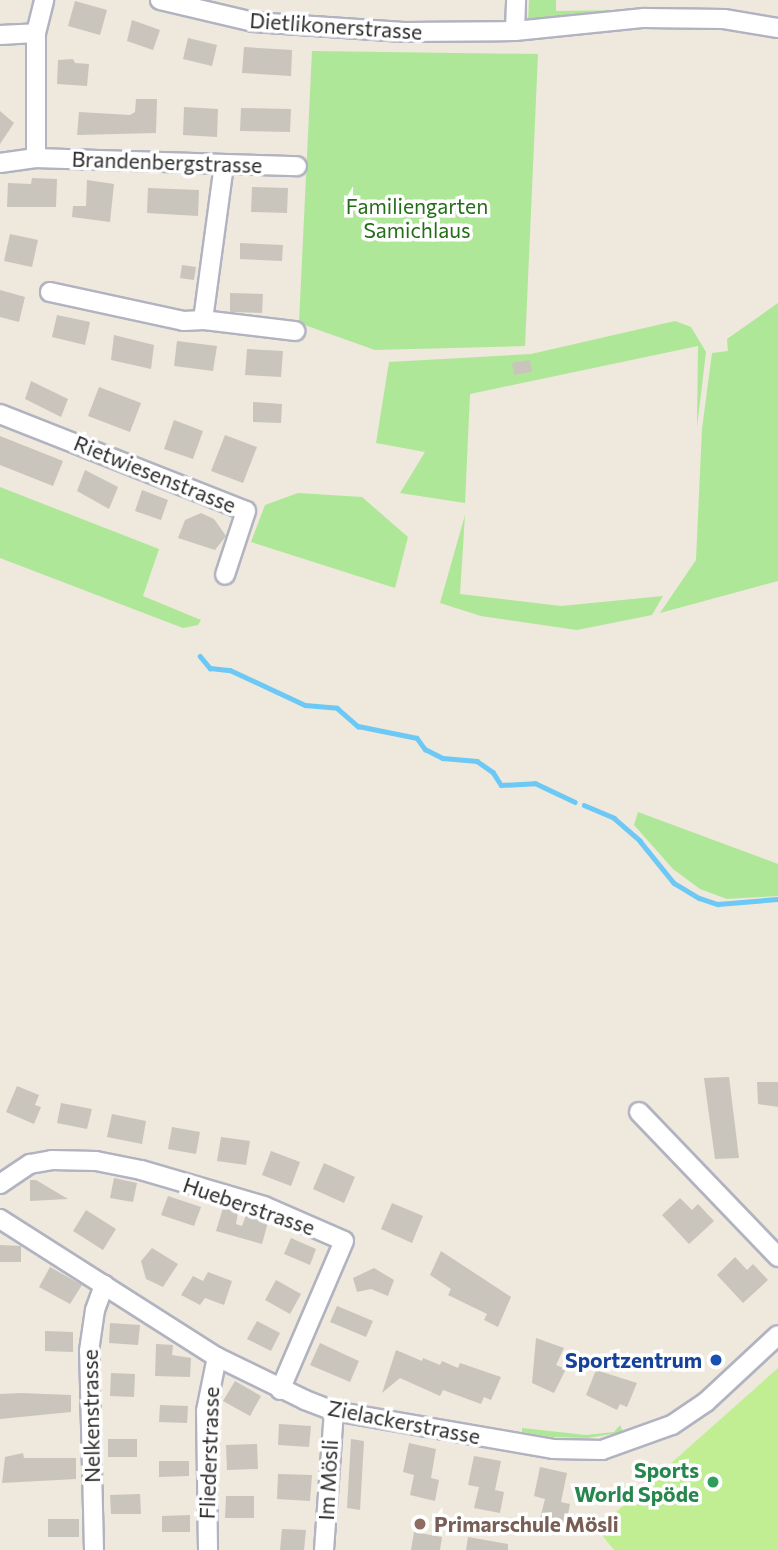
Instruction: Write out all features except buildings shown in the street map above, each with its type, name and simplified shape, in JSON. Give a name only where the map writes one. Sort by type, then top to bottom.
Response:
[{"type":"street","points":[[36,158],[36,33],[44,0]]},
{"type":"street","name":"Dietlikonerstrasse","points":[[160,0],[220,16],[299,26],[434,33],[515,31],[679,18],[778,28]]},
{"type":"street","points":[[515,31],[516,0]]},
{"type":"street","points":[[0,35],[36,33]]},
{"type":"street","name":"Brandenbergstrasse","points":[[0,163],[36,158],[297,166]]},
{"type":"street","points":[[203,320],[224,164]]},
{"type":"street","points":[[50,292],[184,321],[203,320],[295,331]]},
{"type":"street","name":"Rietwiesenstrasse","points":[[0,414],[246,511],[225,575]]},
{"type":"street","points":[[639,1112],[778,1257]]},
{"type":"street","name":"Hueberstrasse","points":[[0,1184],[30,1164],[51,1160],[96,1161],[141,1170],[264,1206],[344,1241],[280,1390]]},
{"type":"street","name":"Zielackerstrasse","points":[[0,1219],[217,1357],[280,1390],[334,1411],[553,1449],[602,1450],[635,1441],[689,1415],[778,1335]]},
{"type":"street","name":"Nelkenstrasse","points":[[94,1550],[89,1351],[95,1310],[104,1285]]},
{"type":"street","name":"Fliederstrasse","points":[[208,1550],[206,1411],[217,1357]]},
{"type":"street","name":"Im Mösli","points":[[324,1550],[334,1411]]},
{"type":"green space","points":[[529,0],[556,0],[556,11],[626,10],[528,24]]},
{"type":"green space","name":"Familiengarten Samichlaus","points":[[312,51],[538,54],[525,346],[375,350],[299,323]]},
{"type":"green space","points":[[778,303],[778,581],[660,613],[696,560],[702,429],[712,353],[728,351],[727,339]]},
{"type":"green space","points":[[675,321],[691,327],[706,352],[697,427],[698,346],[470,394],[465,503],[400,493],[425,452],[376,443],[389,362],[531,354]]},
{"type":"green space","points":[[0,487],[159,549],[143,596],[201,620],[198,625],[183,628],[0,558]]},
{"type":"green space","points":[[298,493],[362,497],[408,537],[395,588],[251,542],[265,505]]},
{"type":"green space","points":[[465,515],[460,594],[561,606],[663,596],[652,615],[577,630],[481,616],[440,603]]},
{"type":"green space","points":[[638,812],[778,864],[778,896],[727,899],[700,889],[673,869],[634,825]]},
{"type":"green space","name":"Sports World Spöde","points":[[778,1368],[778,1550],[614,1550],[597,1529]]},
{"type":"green space","points":[[620,1425],[623,1432],[588,1438],[552,1437],[522,1432],[522,1428],[586,1435],[614,1432]]},
{"type":"waterway","points":[[200,656],[210,668],[230,670],[305,705],[337,708],[358,726],[417,738],[425,749],[443,758],[477,761],[493,772],[501,785],[535,783],[575,802]]},
{"type":"waterway","points":[[584,805],[614,818],[640,841],[674,883],[699,898],[718,904],[778,899]]},
{"type":"place","name":"Sportzentrum","points":[[716,1360]]},
{"type":"place","name":"Sports World Spöde","points":[[713,1482]]},
{"type":"place","name":"Primarschule Mösli","points":[[420,1524]]}]
